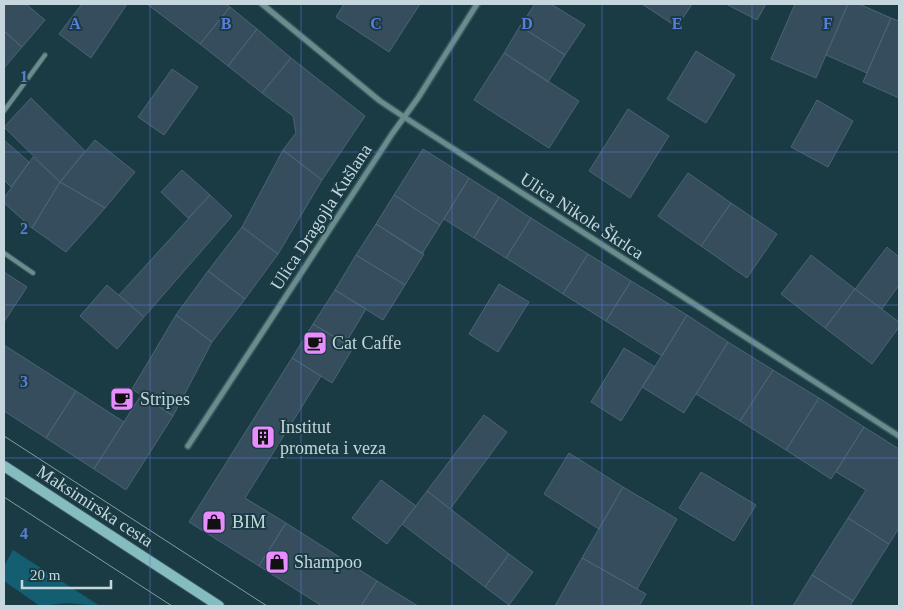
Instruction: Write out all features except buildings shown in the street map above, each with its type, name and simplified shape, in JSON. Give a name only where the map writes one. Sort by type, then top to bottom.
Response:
[{"type":"main road","name":"Maksimirska cesta","points":[[4,466],[219,606]]},
{"type":"street","name":"Ulica Nikole Škrlca","points":[[262,4],[380,101],[899,436]]},
{"type":"street","name":"Ulica Dragojla Kušlana","points":[[188,446],[477,4]]},
{"type":"lane","points":[[4,111],[45,54]]},
{"type":"lane","points":[[4,253],[33,273]]},
{"type":"shaded area","points":[[13,550],[100,606],[67,603],[40,606],[4,581],[4,566]]},
{"type":"tram line","points":[[4,436],[267,606]]},
{"type":"tram line","points":[[4,497],[172,606]]},
{"type":"place","name":"Cat Caffe","points":[[315,343]]},
{"type":"place","name":"Stripes","points":[[122,399]]},
{"type":"place","name":"Institut prometa i veza","points":[[263,437]]},
{"type":"place","name":"BIM","points":[[214,522]]},
{"type":"place","name":"Shampoo","points":[[277,562]]}]
